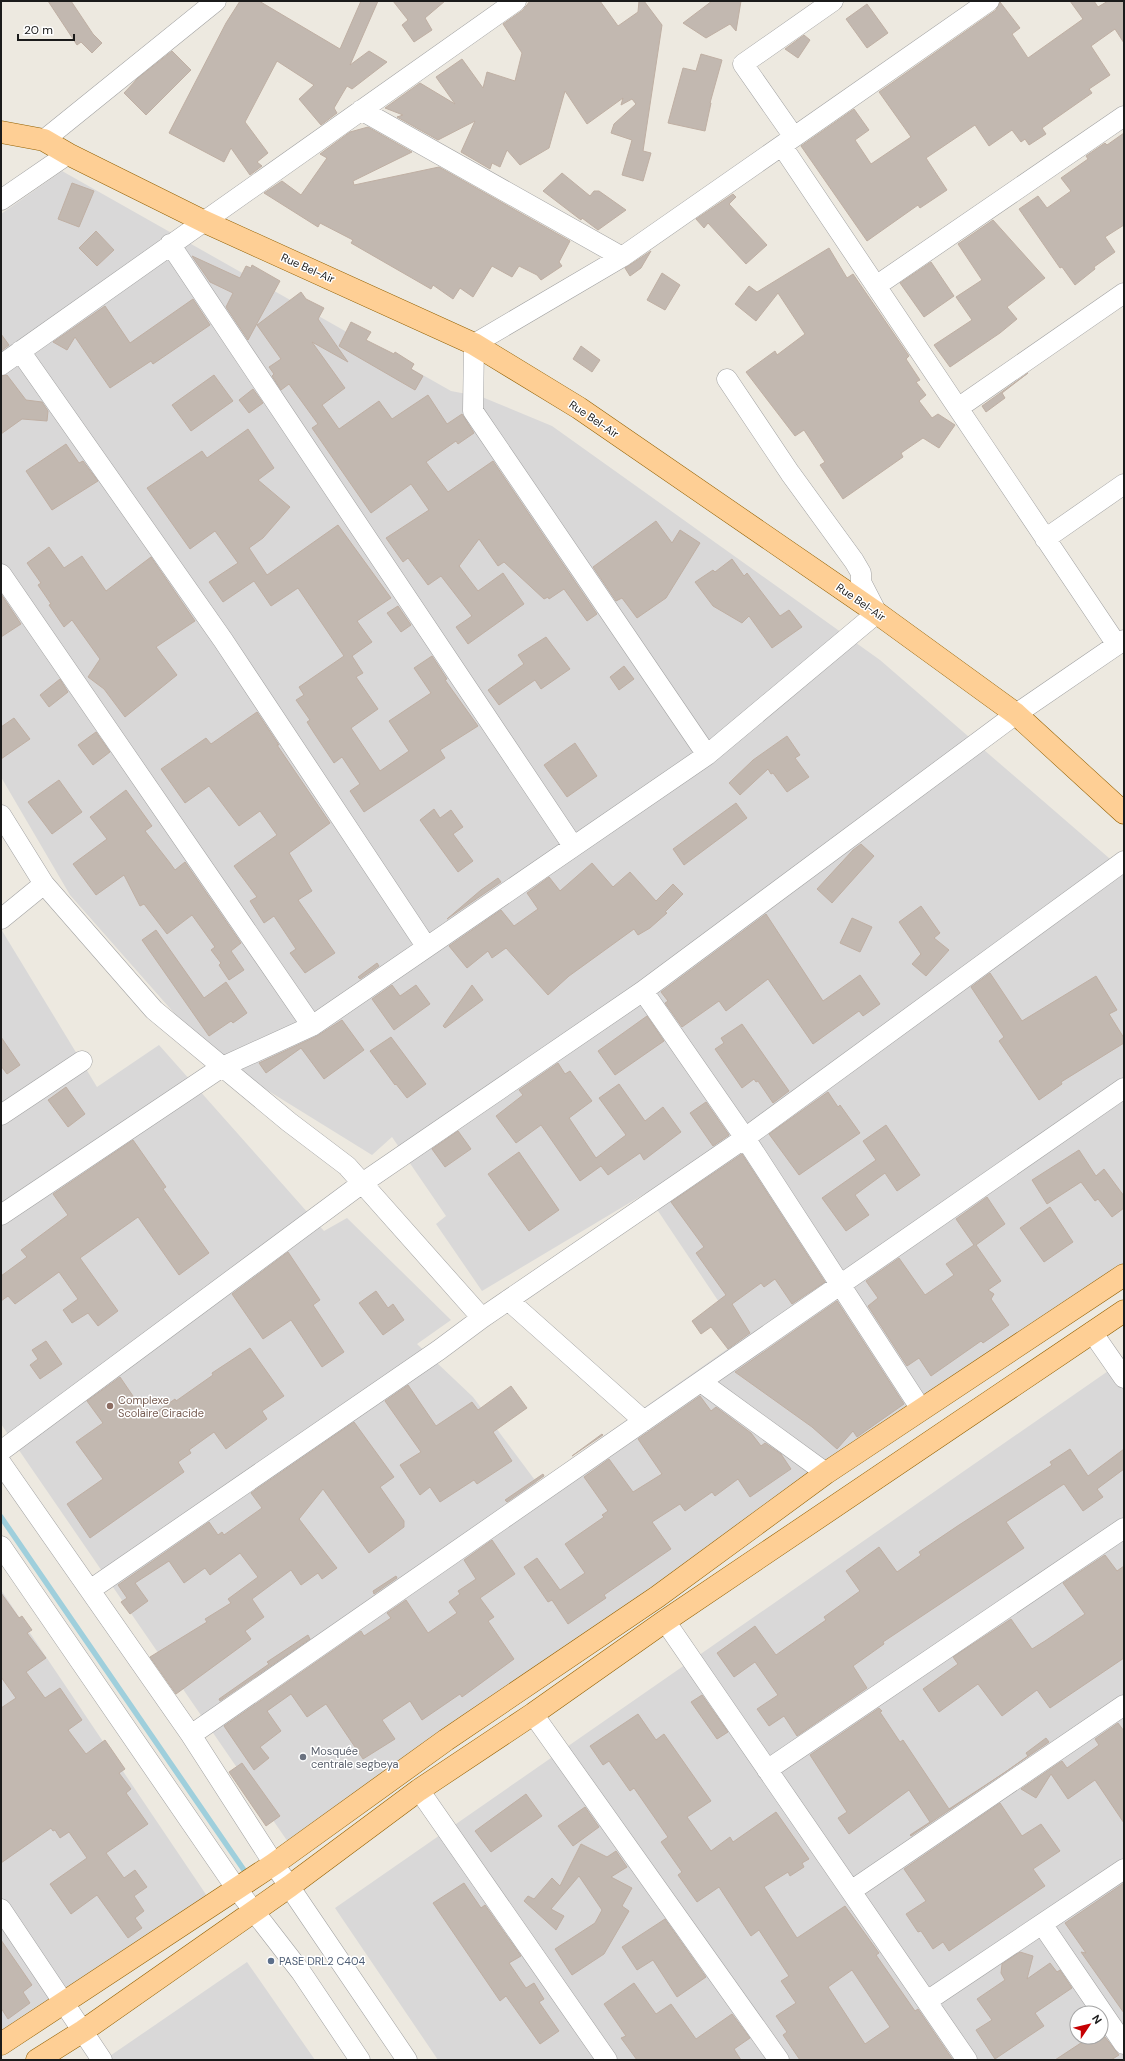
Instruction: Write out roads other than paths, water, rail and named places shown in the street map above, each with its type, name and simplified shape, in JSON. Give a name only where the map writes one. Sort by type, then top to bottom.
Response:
[{"type":"main road","name":"Rue Bel-Air","points":[[1,132],[44,140],[68,154],[203,221],[474,344],[579,408],[877,613],[1016,714],[1124,813]]},
{"type":"main road","points":[[1,2044],[274,1864],[446,1740],[657,1597],[826,1473],[1124,1275]]},
{"type":"main road","points":[[37,2060],[83,2031],[255,1911],[419,1790],[533,1714],[665,1621],[1124,1311]]},
{"type":"street","points":[[44,140],[216,1]]},
{"type":"street","points":[[1,365],[170,244],[516,1]]},
{"type":"street","points":[[1,1451],[361,1184],[643,991],[1016,714],[1121,642],[1045,539],[876,286],[743,64],[833,1]]},
{"type":"street","points":[[707,755],[473,410],[474,344],[622,257],[989,1]]},
{"type":"street","points":[[361,110],[622,257]]},
{"type":"street","points":[[876,286],[1124,116]]},
{"type":"street","points":[[1,200],[68,154]]},
{"type":"street","points":[[170,244],[573,846]]},
{"type":"street","points":[[958,408],[1124,293]]},
{"type":"street","points":[[20,351],[223,640],[426,946]]},
{"type":"street","points":[[1,1215],[222,1068],[312,1026],[426,946],[707,755],[877,613],[861,582],[861,573],[854,561],[790,473],[727,379]]},
{"type":"street","points":[[1045,539],[1124,484]]},
{"type":"street","points":[[1,574],[312,1026]]},
{"type":"street","points":[[1,815],[44,884],[154,1010],[222,1068],[346,1166],[482,1318]]},
{"type":"street","points":[[90,1590],[439,1350],[508,1300],[745,1138],[1124,861]]},
{"type":"street","points":[[1,919],[44,884]]},
{"type":"street","points":[[643,991],[745,1138],[922,1409]]},
{"type":"street","points":[[1,1115],[82,1061]]},
{"type":"street","points":[[190,1736],[1124,1088]]},
{"type":"street","points":[[508,1300],[644,1421]]},
{"type":"street","points":[[1092,1332],[1124,1378]]},
{"type":"street","points":[[701,1382],[826,1473]]},
{"type":"street","points":[[1,1463],[190,1736],[274,1864],[407,2060]]},
{"type":"street","points":[[768,1770],[1124,1528]]},
{"type":"street","points":[[1,1546],[236,1888],[301,1972],[360,2060]]},
{"type":"street","points":[[665,1621],[967,2060]]},
{"type":"street","points":[[851,1891],[1124,1705]]},
{"type":"street","points":[[533,1714],[779,2060]]},
{"type":"street","points":[[419,1790],[607,2060]]},
{"type":"street","points":[[926,2001],[1124,1869]]},
{"type":"street","points":[[1,1910],[102,2060]]},
{"type":"street","points":[[1042,1924],[1124,2044]]},
{"type":"waterway","points":[[1,1517],[246,1873]]},
{"type":"place","name":"Complexe Scolaire Ciracide","points":[[110,1406]]},
{"type":"place","name":"Mosquée centrale segbeya","points":[[303,1757]]},
{"type":"place","name":"PASE DRL2 C404","points":[[271,1961]]}]
